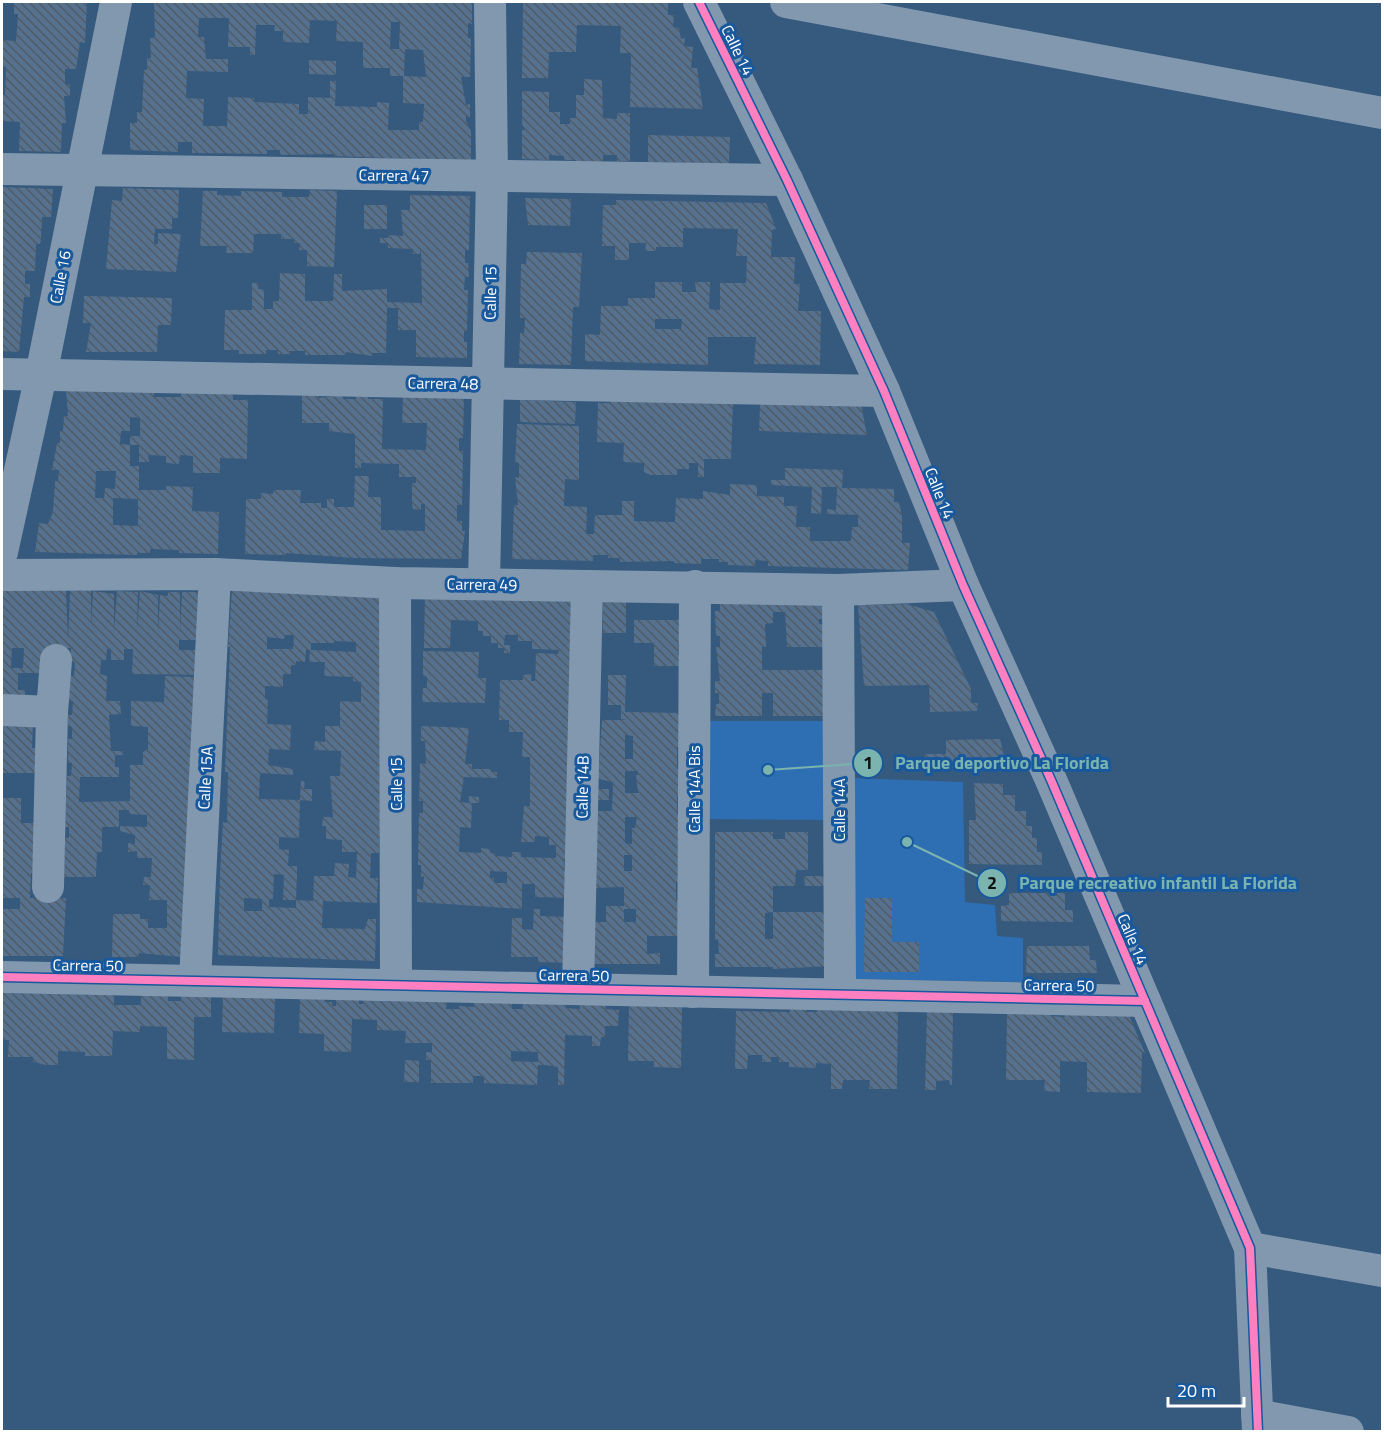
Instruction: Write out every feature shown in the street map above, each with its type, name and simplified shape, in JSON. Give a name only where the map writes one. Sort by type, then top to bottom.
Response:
[{"type":"street","name":"Calle 16","points":[[2,552],[116,2]]},
{"type":"street","name":"Calle 15","points":[[484,584],[490,384],[492,177],[490,2]]},
{"type":"street","name":"Calle 14","points":[[699,2],[787,180],[884,391],[963,585],[1051,780],[1250,1248]]},
{"type":"street","points":[[786,2],[1383,113]]},
{"type":"street","name":"Carrera 47","points":[[2,169],[787,180]]},
{"type":"street","name":"Carrera 48","points":[[2,374],[884,391]]},
{"type":"street","name":"Carrera 49","points":[[2,575],[215,574],[395,583],[838,590],[963,585]]},
{"type":"street","name":"Calle 15A","points":[[195,981],[215,574]]},
{"type":"street","name":"Calle 15","points":[[395,583],[396,986]]},
{"type":"street","name":"Calle 14B","points":[[578,989],[587,586]]},
{"type":"street","name":"Calle 14A Bis","points":[[693,992],[694,586]]},
{"type":"street","name":"Calle 14A","points":[[838,590],[840,982],[838,994]]},
{"type":"street","points":[[48,887],[52,712],[56,660]]},
{"type":"street","points":[[2,710],[52,712]]},
{"type":"street","name":"Carrera 50","points":[[2,977],[1145,1000]]},
{"type":"street","points":[[1348,1431],[1257,1423],[1250,1248],[1383,1271]]},
{"type":"shaded area","points":[[706,721],[831,721],[831,820],[706,819]]},
{"type":"shaded area","points":[[849,778],[963,782],[965,902],[995,905],[997,936],[1023,938],[1023,982],[851,979]]},
{"type":"building","points":[[14,2],[87,2],[85,43],[80,42],[76,69],[65,69],[65,84],[70,85],[70,96],[64,96],[66,123],[62,123],[61,152],[19,151],[20,122],[2,121],[2,95],[5,95],[6,67],[2,67],[2,40],[16,41],[18,14],[14,14]]},
{"type":"building","points":[[154,2],[472,2],[472,24],[468,23],[468,38],[471,38],[470,77],[461,77],[466,105],[470,104],[470,117],[466,116],[466,121],[471,131],[471,161],[334,156],[334,154],[280,155],[280,150],[267,150],[267,154],[192,153],[192,142],[178,142],[178,152],[130,150],[130,123],[137,123],[137,112],[142,112],[144,70],[147,70],[147,58],[151,58],[150,38],[155,38]],"holes":[[[199,18],[229,18],[228,47],[250,47],[250,55],[255,55],[256,25],[275,25],[274,31],[283,31],[283,42],[309,43],[310,20],[337,21],[336,41],[363,42],[363,68],[390,68],[390,76],[403,76],[403,103],[424,104],[423,122],[419,122],[419,130],[388,130],[389,103],[377,102],[377,107],[335,106],[336,81],[330,81],[330,98],[308,97],[308,114],[299,114],[299,104],[254,102],[254,98],[228,97],[227,126],[203,126],[204,99],[186,98],[187,71],[228,72],[228,59],[206,59],[204,37],[198,37]],[[391,22],[400,22],[399,49],[390,49]],[[405,49],[423,50],[426,77],[404,76]]]},
{"type":"building","points":[[523,2],[668,2],[668,15],[674,15],[673,27],[679,28],[681,39],[685,38],[684,46],[693,47],[691,68],[697,68],[703,109],[630,107],[631,53],[620,53],[621,26],[577,25],[576,52],[549,52],[548,78],[522,78]]},
{"type":"building","points":[[309,60],[336,61],[336,75],[309,74]]},
{"type":"building","points":[[584,79],[602,80],[603,118],[617,119],[617,113],[630,113],[630,161],[617,161],[617,155],[603,155],[603,163],[576,162],[576,160],[564,160],[564,156],[549,155],[549,160],[522,159],[522,130],[525,130],[522,124],[522,91],[549,92],[549,112],[560,112],[560,124],[570,124],[570,118],[576,118],[576,95],[584,95]]},
{"type":"building","points":[[648,135],[730,137],[729,164],[648,162]]},
{"type":"building","points":[[3,187],[53,189],[51,217],[42,217],[40,244],[36,244],[35,271],[25,271],[25,284],[30,284],[30,297],[24,297],[19,352],[2,351]]},
{"type":"building","points":[[123,188],[179,190],[178,218],[172,218],[172,229],[155,229],[154,244],[158,244],[158,233],[181,234],[176,272],[106,269],[112,200],[122,201]]},
{"type":"building","points":[[310,190],[337,191],[334,267],[307,266],[307,250],[299,250],[300,243],[294,243],[294,239],[281,239],[281,234],[254,234],[253,253],[226,253],[227,246],[200,246],[203,191],[217,191],[217,195],[241,196],[241,191],[282,192],[282,197],[309,197]]},
{"type":"building","points":[[410,195],[470,196],[469,250],[465,250],[465,263],[468,263],[469,277],[465,277],[464,290],[468,290],[467,331],[464,331],[467,358],[416,357],[416,330],[398,330],[398,308],[387,308],[386,353],[372,353],[372,356],[346,352],[346,355],[305,355],[305,351],[278,354],[278,350],[266,350],[266,354],[239,354],[239,350],[224,350],[225,310],[252,310],[252,283],[258,283],[258,289],[264,289],[264,309],[273,309],[273,301],[279,301],[280,273],[305,274],[305,301],[333,301],[334,274],[342,274],[342,291],[387,289],[387,302],[422,303],[421,249],[420,254],[413,254],[413,249],[388,248],[388,243],[380,243],[380,238],[388,238],[388,235],[403,236],[401,210],[410,210]]},
{"type":"building","points":[[525,198],[571,199],[570,226],[528,225]]},
{"type":"building","points":[[616,200],[766,203],[776,229],[772,230],[771,257],[795,257],[794,284],[800,284],[798,311],[821,311],[820,365],[754,364],[756,337],[708,337],[708,365],[585,361],[585,334],[600,335],[601,306],[628,306],[628,298],[655,298],[655,282],[682,282],[682,292],[696,292],[695,282],[710,282],[709,309],[720,310],[720,283],[746,283],[747,256],[736,256],[738,229],[683,228],[683,247],[656,247],[656,251],[645,251],[646,243],[629,243],[629,260],[615,260],[615,246],[602,246],[603,205],[616,205]],"holes":[[[655,319],[682,319],[681,329],[655,329]]]},
{"type":"building","points":[[364,205],[387,205],[387,229],[364,229]]},
{"type":"building","points":[[527,252],[582,253],[579,307],[573,307],[571,365],[519,364],[520,333],[524,333],[525,318],[520,318],[521,264],[526,264]]},
{"type":"building","points":[[84,296],[172,298],[171,325],[158,325],[157,352],[86,352],[91,323],[83,323]]},
{"type":"building","points":[[66,389],[154,391],[154,397],[181,397],[181,392],[233,393],[233,400],[248,400],[247,459],[220,458],[220,473],[193,473],[193,456],[180,455],[179,464],[166,463],[166,456],[148,455],[149,462],[139,462],[139,445],[130,445],[130,466],[139,466],[139,490],[166,490],[166,486],[193,487],[192,511],[219,512],[218,554],[179,553],[179,550],[150,549],[150,553],[137,553],[137,555],[35,552],[39,523],[48,524],[53,512],[55,481],[58,481],[59,470],[52,470],[57,443],[60,443],[60,431],[63,431],[64,416],[68,416]],"holes":[[[130,417],[140,418],[140,436],[130,436],[130,445],[120,444],[121,431],[130,431]],[[96,471],[116,471],[115,489],[105,488],[104,498],[95,498]],[[113,498],[138,499],[138,526],[113,525]]]},
{"type":"building","points":[[302,394],[318,394],[318,398],[343,395],[343,399],[356,399],[356,395],[368,395],[368,399],[383,399],[382,449],[426,450],[427,423],[402,423],[403,396],[464,397],[463,438],[459,438],[459,451],[463,451],[462,505],[457,505],[457,521],[462,521],[462,531],[465,531],[461,559],[353,558],[286,553],[286,555],[245,554],[246,499],[261,499],[261,493],[273,494],[274,490],[301,490],[300,503],[321,503],[321,508],[327,508],[327,499],[334,499],[334,507],[354,507],[355,476],[369,476],[368,497],[381,497],[381,530],[425,531],[425,504],[421,504],[421,510],[413,509],[412,504],[412,483],[416,483],[416,477],[399,477],[399,464],[361,463],[361,468],[355,468],[355,434],[329,431],[329,423],[302,423]]},
{"type":"building","points":[[520,400],[576,402],[575,424],[520,422]]},
{"type":"building","points":[[611,400],[733,403],[731,459],[704,459],[704,477],[698,477],[698,463],[689,463],[689,469],[677,469],[677,475],[650,475],[644,472],[644,463],[623,462],[624,443],[597,442],[598,403],[611,403]]},
{"type":"building","points":[[760,404],[861,404],[867,435],[759,431]]},
{"type":"building","points":[[517,424],[579,426],[579,480],[565,479],[564,506],[587,507],[586,534],[594,534],[595,515],[622,515],[622,501],[634,501],[634,521],[675,522],[676,498],[703,499],[703,491],[730,495],[730,484],[757,485],[757,496],[784,497],[784,506],[797,506],[796,527],[810,527],[810,541],[851,541],[852,527],[858,527],[858,515],[827,514],[827,509],[836,510],[837,487],[822,487],[821,514],[811,513],[812,487],[771,485],[771,480],[785,480],[785,468],[843,470],[842,488],[894,489],[894,502],[899,502],[902,516],[902,543],[910,543],[908,570],[768,566],[768,561],[755,560],[755,566],[728,565],[728,562],[719,562],[719,559],[701,559],[701,564],[674,563],[674,561],[620,562],[620,558],[608,558],[608,555],[593,555],[593,561],[512,559],[514,505],[518,505],[515,477],[519,478],[519,463],[515,463]]},
{"type":"building","points":[[82,588],[91,588],[91,626],[93,591],[114,594],[114,631],[117,591],[138,592],[137,631],[140,591],[158,595],[158,633],[160,595],[168,596],[168,592],[180,592],[180,633],[182,592],[201,592],[201,640],[179,640],[179,650],[200,650],[200,675],[132,674],[133,649],[124,649],[124,660],[111,660],[111,649],[107,649],[106,660],[101,660],[100,674],[107,676],[106,701],[120,701],[121,714],[109,715],[111,751],[123,751],[123,755],[115,755],[115,767],[119,767],[119,777],[80,777],[79,802],[130,801],[130,765],[143,765],[143,752],[148,749],[148,727],[131,726],[131,701],[164,702],[165,676],[195,677],[192,958],[139,953],[138,957],[112,957],[113,914],[140,914],[140,919],[148,919],[148,928],[167,928],[167,900],[149,900],[150,885],[143,885],[144,877],[151,877],[152,858],[137,858],[137,851],[128,852],[128,843],[135,844],[135,835],[120,831],[120,826],[147,827],[147,815],[129,814],[129,810],[119,810],[119,827],[102,827],[102,852],[97,852],[96,877],[64,877],[65,838],[69,838],[69,827],[65,827],[67,776],[71,776],[72,763],[68,763],[68,739],[72,739],[72,727],[68,726],[68,715],[72,715],[73,701],[68,701],[69,676],[74,676],[75,662],[71,661],[71,648],[47,648],[45,673],[18,673],[18,690],[25,690],[25,698],[2,697],[2,590],[66,590],[68,641],[70,590],[82,591]],"holes":[[[12,648],[24,648],[23,668],[11,668]]]},
{"type":"building","points":[[232,589],[390,595],[379,853],[371,853],[370,878],[378,878],[377,903],[323,901],[322,928],[365,929],[368,919],[376,919],[375,961],[218,955],[223,822],[227,823],[228,772],[225,772],[230,647],[228,647]],"holes":[[[285,635],[294,635],[293,649],[267,649],[267,637],[284,639]],[[334,641],[356,642],[356,652],[311,650],[311,643],[334,643]],[[306,650],[310,650],[309,662],[325,662],[324,676],[353,677],[353,681],[361,682],[361,702],[340,701],[340,726],[325,726],[325,742],[315,741],[314,750],[341,751],[340,776],[330,776],[333,817],[323,817],[322,826],[326,826],[326,839],[342,840],[342,852],[357,852],[356,878],[348,877],[349,864],[335,863],[334,876],[314,876],[313,901],[296,900],[297,866],[288,866],[289,850],[279,849],[279,837],[299,838],[300,800],[259,799],[260,773],[293,775],[293,769],[268,765],[269,749],[290,750],[291,725],[267,724],[268,699],[265,699],[265,686],[283,687],[283,674],[291,674],[291,665],[296,665],[296,661],[305,662]],[[274,874],[284,875],[283,900],[296,900],[296,908],[269,907],[269,899],[273,899]],[[244,898],[262,899],[262,911],[244,911]]]},
{"type":"building","points":[[425,593],[584,597],[569,858],[564,858],[564,871],[572,871],[571,898],[535,897],[535,884],[522,884],[522,909],[417,902],[417,889],[423,889],[424,876],[421,877],[421,865],[418,865],[419,813],[423,813],[423,801],[419,801],[420,763],[426,764],[425,741],[421,741],[421,726],[469,728],[465,764],[472,764],[472,769],[491,769],[491,772],[497,772],[497,778],[464,777],[460,802],[469,803],[469,796],[479,797],[479,803],[472,803],[471,828],[460,827],[459,852],[481,853],[481,848],[490,849],[490,853],[495,853],[495,856],[512,857],[512,852],[521,852],[521,857],[556,858],[556,845],[549,845],[549,837],[535,836],[535,842],[521,842],[524,806],[530,806],[530,757],[522,757],[523,732],[509,732],[509,720],[499,720],[500,680],[523,680],[523,675],[532,674],[531,681],[535,681],[536,653],[558,654],[559,650],[532,649],[532,641],[518,641],[518,635],[505,635],[504,645],[510,645],[510,653],[504,653],[505,648],[498,648],[498,643],[491,643],[491,636],[483,636],[483,631],[478,631],[478,621],[451,620],[450,648],[424,648]],"holes":[[[490,871],[507,872],[507,883],[494,883],[494,878],[490,878]]]},
{"type":"building","points":[[603,597],[626,597],[626,633],[603,633]]},
{"type":"building","points":[[720,600],[831,601],[831,619],[819,619],[819,624],[834,623],[834,647],[787,647],[785,612],[773,612],[773,623],[765,624],[766,647],[762,647],[762,670],[826,670],[831,716],[773,716],[773,693],[762,693],[762,716],[715,716],[716,704],[719,704],[719,693],[715,693],[715,681],[720,681],[716,647],[720,647],[720,636],[716,636],[715,611],[720,611]]},
{"type":"building","points":[[907,604],[934,612],[971,689],[971,703],[978,703],[977,711],[930,712],[929,685],[864,686],[858,605]]},
{"type":"building","points":[[634,620],[684,620],[684,643],[678,643],[678,655],[684,655],[684,666],[654,666],[654,643],[634,643]]},
{"type":"building","points":[[423,651],[479,652],[478,678],[486,678],[485,703],[422,702],[423,688],[427,688],[427,677],[423,676]]},
{"type":"building","points":[[608,675],[626,675],[625,712],[683,713],[683,747],[677,747],[677,769],[683,769],[683,796],[677,796],[677,815],[683,815],[682,882],[676,882],[676,900],[682,900],[682,936],[647,936],[647,954],[660,953],[660,964],[593,964],[594,922],[606,922],[606,906],[624,906],[624,887],[594,888],[596,811],[612,811],[613,782],[598,779],[602,720],[627,720],[621,719],[621,705],[608,705]],"holes":[[[625,735],[633,736],[633,759],[625,759]],[[625,771],[638,771],[636,775],[638,793],[625,793]],[[625,817],[637,817],[635,828],[632,828],[632,844],[625,843]],[[624,855],[632,855],[632,871],[624,871]],[[624,909],[636,909],[636,922],[624,922]]]},
{"type":"building","points":[[2,722],[33,723],[32,748],[41,748],[40,773],[2,773]]},
{"type":"building","points":[[1000,739],[1007,768],[925,768],[925,754],[946,754],[946,740]]},
{"type":"building","points":[[301,781],[305,781],[304,789],[312,789],[312,801],[300,800]]},
{"type":"building","points":[[974,783],[1003,784],[1003,795],[1015,795],[1015,811],[1026,811],[1026,826],[1032,826],[1032,838],[1037,838],[1037,852],[1042,852],[1042,865],[969,864],[969,820],[976,820]]},
{"type":"building","points":[[598,789],[609,789],[609,800],[598,800]]},
{"type":"building","points":[[2,798],[21,798],[21,823],[42,823],[43,873],[31,873],[30,898],[66,898],[63,956],[2,956],[2,909],[20,909],[20,898],[2,898]]},
{"type":"building","points":[[715,832],[773,832],[773,839],[785,839],[785,832],[808,832],[808,870],[796,870],[795,886],[773,886],[773,912],[831,912],[831,966],[773,969],[773,967],[715,967],[715,954],[719,954],[718,939],[715,940]],"holes":[[[773,912],[773,939],[765,939],[765,913]]]},
{"type":"building","points":[[804,876],[829,876],[829,886],[805,886]]},
{"type":"building","points":[[1009,893],[1065,893],[1065,910],[1073,910],[1073,922],[1001,921],[1001,906],[1009,905]]},
{"type":"building","points":[[865,898],[892,898],[892,942],[919,942],[919,972],[864,972]]},
{"type":"building","points":[[534,909],[540,909],[540,916],[568,917],[571,963],[538,962],[538,957],[511,957],[512,918],[522,918],[522,929],[533,930]]},
{"type":"building","points":[[1027,946],[1089,946],[1090,960],[1096,960],[1097,973],[1026,973]]},
{"type":"building","points":[[2,993],[114,995],[114,1005],[141,1005],[141,995],[168,996],[168,1001],[181,1001],[181,996],[211,997],[211,1017],[194,1017],[194,1060],[167,1059],[167,1027],[140,1026],[140,1032],[113,1031],[112,1056],[85,1056],[85,1052],[58,1051],[58,1065],[46,1065],[33,1062],[33,1057],[8,1057],[9,1040],[2,1040]]},
{"type":"building","points":[[223,995],[275,996],[274,1033],[222,1032]]},
{"type":"building","points":[[325,997],[325,1002],[332,1002],[332,1006],[336,1006],[336,999],[359,1000],[359,1004],[363,1004],[363,1000],[447,1002],[446,1009],[459,1009],[459,1006],[474,1007],[474,1003],[512,1003],[512,1009],[522,1009],[523,1004],[566,1004],[566,1008],[580,1009],[580,1005],[606,1005],[605,1009],[619,1010],[618,1026],[605,1026],[605,1037],[601,1037],[600,1046],[592,1046],[592,1036],[565,1035],[564,1085],[558,1085],[558,1067],[545,1065],[538,1065],[537,1085],[484,1083],[484,1076],[473,1076],[473,1083],[431,1083],[431,1060],[426,1060],[426,1052],[432,1052],[432,1043],[405,1043],[406,1031],[377,1030],[377,1020],[352,1019],[351,1052],[324,1051],[324,1034],[299,1033],[300,999]],"holes":[[[511,1051],[538,1052],[538,1062],[511,1061]]]},
{"type":"building","points":[[629,1005],[682,1006],[681,1068],[654,1067],[654,1061],[628,1061]]},
{"type":"building","points":[[898,1007],[897,1089],[869,1089],[870,1080],[843,1080],[842,1089],[831,1089],[831,1064],[816,1063],[816,1068],[789,1067],[789,1062],[779,1062],[779,1057],[771,1057],[771,1062],[762,1062],[762,1055],[748,1055],[747,1069],[735,1069],[736,1011],[790,1012],[790,1008],[806,1008],[806,1012],[817,1012],[817,1009]]},
{"type":"building","points":[[927,1011],[953,1011],[952,1085],[949,1080],[936,1081],[936,1090],[925,1090]]},
{"type":"building","points":[[1127,1011],[1145,1053],[1142,1052],[1141,1093],[1087,1092],[1087,1062],[1060,1061],[1060,1092],[1044,1091],[1045,1080],[1006,1080],[1007,1012],[1050,1013],[1051,1016],[1065,1017],[1065,1013]]},
{"type":"building","points":[[405,1060],[419,1061],[419,1082],[404,1082]]},
{"type":"cycle path","points":[[699,2],[787,180],[884,391],[963,585],[1051,780],[1250,1248],[1258,1432]]},
{"type":"cycle path","points":[[2,977],[1145,1001]]},
{"type":"place","name":"Parque deportivo La Florida","points":[[768,770]]},
{"type":"place","name":"Parque recreativo infantil La Florida","points":[[907,842]]}]
